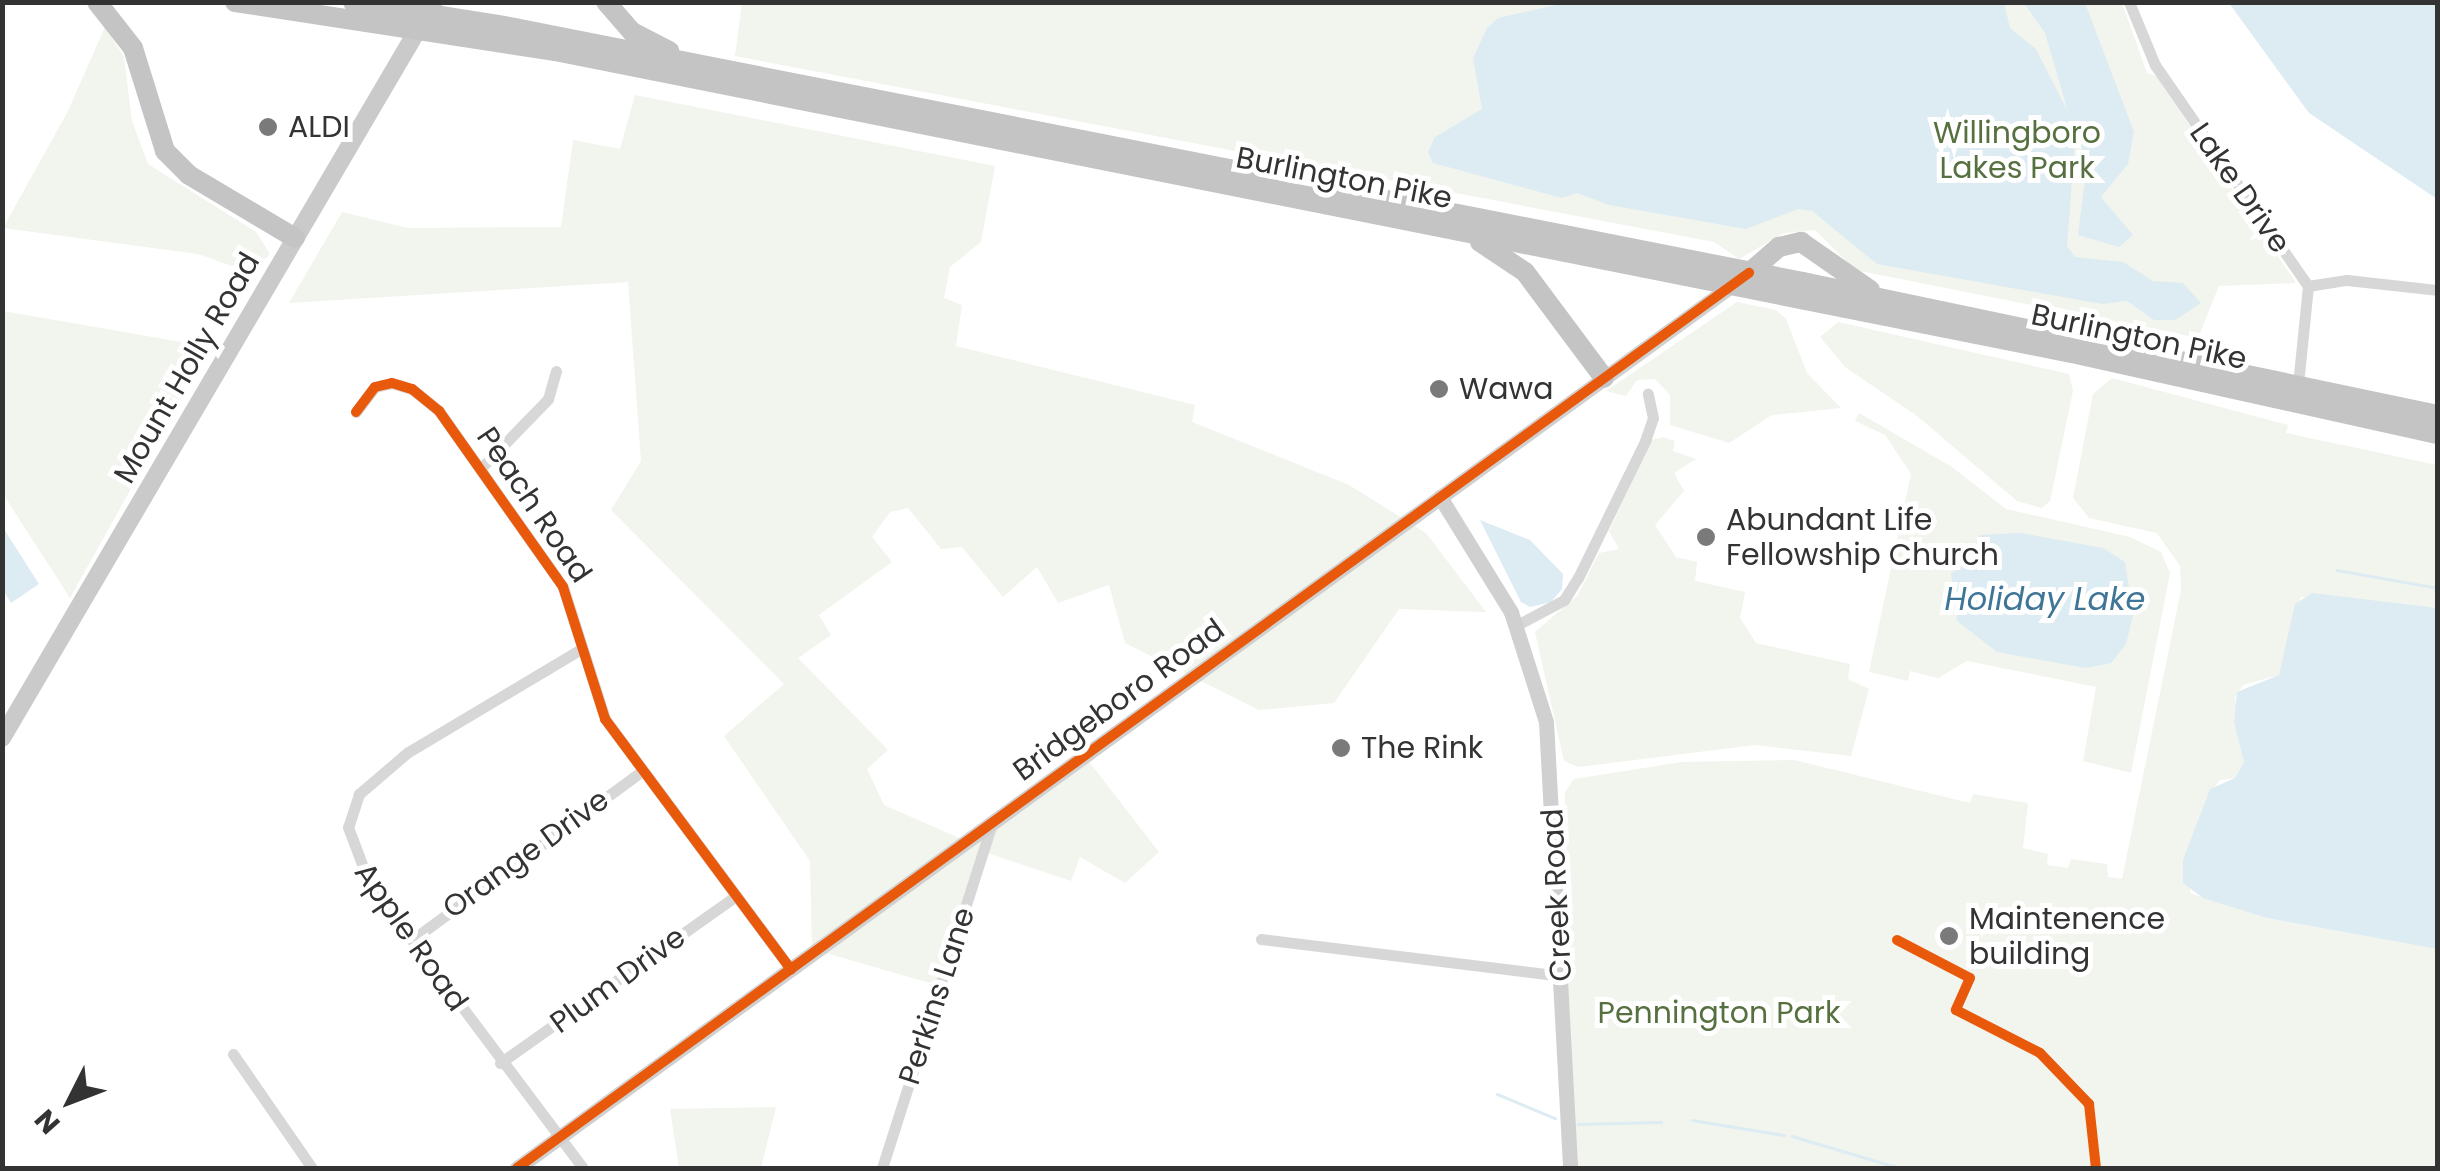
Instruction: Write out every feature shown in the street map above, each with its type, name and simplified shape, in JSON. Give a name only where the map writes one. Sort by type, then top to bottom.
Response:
[{"type":"highway","points":[[97,2],[133,48],[165,151],[189,175],[295,238]]},
{"type":"highway","name":"Burlington Pike","points":[[235,2],[427,14],[1466,233],[1884,300],[2438,416]]},
{"type":"highway","name":"Burlington Pike","points":[[353,2],[688,62],[1741,278],[2438,434]]},
{"type":"highway","points":[[606,2],[632,32],[688,62]]},
{"type":"highway","points":[[1466,233],[1525,272],[1604,378]]},
{"type":"highway","points":[[1741,278],[1779,247],[1802,242],[1884,300]]},
{"type":"main road","name":"Mount Holly Road","points":[[2,738],[427,14]]},
{"type":"street","name":"Lake Drive","points":[[2128,2],[2155,66],[2308,286],[2298,384]]},
{"type":"street","name":"Bridgeboro Road","points":[[517,1168],[1741,278]]},
{"type":"street","points":[[2308,286],[2347,280],[2438,290]]},
{"type":"street","points":[[481,468],[548,399],[556,371]]},
{"type":"street","name":"Peach Road","points":[[356,412],[383,384],[412,388],[439,411],[563,588],[605,719],[792,969]]},
{"type":"street","points":[[1517,625],[1564,600],[1578,578],[1645,440],[1653,418],[1648,394]]},
{"type":"street","name":"Creek Road","points":[[1440,498],[1517,625],[1550,748],[1570,1168]]},
{"type":"street","name":"Apple Road","points":[[581,650],[452,722],[359,794],[348,826],[352,850],[412,940],[556,1140],[583,1168]]},
{"type":"street","name":"Orange Drive","points":[[412,940],[642,771]]},
{"type":"street","name":"Perkins Lane","points":[[882,1168],[992,823]]},
{"type":"street","name":"Plum Drive","points":[[500,1064],[736,896]]},
{"type":"street","points":[[1260,939],[1561,976]]},
{"type":"street","points":[[234,1054],[312,1168]]},
{"type":"green space","name":"Willingboro Lakes Park","points":[[742,2],[2122,3],[2147,73],[2156,76],[2296,283],[2219,286],[2198,338],[1855,270],[1815,230],[1784,233],[1739,259],[1714,242],[735,56]]},
{"type":"green space","points":[[105,27],[124,57],[132,121],[148,164],[256,232],[270,254],[252,273],[198,254],[3,228],[67,113]]},
{"type":"green space","points":[[635,95],[995,166],[981,242],[950,267],[944,298],[962,305],[956,346],[1195,405],[1192,422],[1349,485],[1426,533],[1486,612],[1399,609],[1334,703],[1259,710],[1125,643],[1109,585],[1058,603],[1037,567],[1003,597],[962,547],[941,549],[908,508],[890,512],[872,537],[892,562],[819,615],[831,635],[798,658],[888,750],[867,769],[884,805],[966,841],[1083,754],[1159,852],[1125,883],[1080,857],[1071,881],[982,851],[940,986],[812,949],[810,861],[724,736],[784,684],[611,510],[641,461],[628,282],[289,303],[342,212],[408,228],[561,227],[573,140],[620,149]]},
{"type":"green space","points":[[1737,302],[1776,310],[1786,319],[1807,373],[1841,408],[1772,415],[1729,443],[1670,425],[1670,395],[1655,379],[1637,380],[1626,396],[1606,391]]},
{"type":"green space","points":[[3,311],[210,347],[70,598],[3,494]]},
{"type":"green space","points":[[1838,322],[2069,374],[2073,391],[2050,501],[2042,508],[2017,501],[1917,416],[1845,367],[1820,337]]},
{"type":"green space","name":"Pennington Park","points":[[2112,378],[2288,425],[2286,433],[2437,465],[2437,608],[2301,597],[2279,675],[2243,685],[2235,698],[2244,762],[2235,778],[2220,780],[2206,798],[2190,893],[2267,918],[2437,949],[2437,1168],[1570,1168],[1555,848],[1564,848],[1565,792],[1574,779],[1682,762],[1794,760],[1970,803],[1973,794],[2028,803],[2023,848],[2048,854],[2047,865],[2068,868],[2071,859],[2107,864],[2108,877],[2122,879],[2181,590],[2180,566],[2157,533],[2089,518],[2073,498],[2093,394]]},
{"type":"green space","points":[[1859,413],[1952,467],[2006,509],[2130,537],[2161,552],[2170,573],[2131,773],[2083,761],[2096,687],[1967,661],[1938,678],[1910,671],[1908,681],[1869,672],[1911,474],[1885,435],[1855,421]]},
{"type":"green space","points":[[1663,437],[1675,441],[1673,451],[1696,459],[1674,473],[1684,491],[1655,525],[1676,557],[1697,562],[1695,581],[1745,592],[1740,618],[1756,643],[1850,664],[1848,679],[1869,689],[1851,756],[1755,745],[1578,767],[1564,761],[1535,632],[1578,595],[1599,553],[1619,549],[1609,531],[1651,440]]},
{"type":"green space","points":[[776,1107],[761,1168],[679,1168],[670,1109]]},
{"type":"water","points":[[1570,2],[2004,3],[2010,28],[2036,49],[2068,112],[2045,33],[2024,3],[2085,3],[2134,132],[2128,164],[2101,197],[2133,235],[2119,247],[2078,235],[2087,164],[2076,128],[2067,246],[2075,257],[2123,262],[2153,281],[2183,283],[2201,303],[2175,320],[2154,320],[2127,301],[2102,304],[1877,264],[1812,211],[1798,209],[1746,229],[1609,205],[1577,193],[1562,198],[1433,163],[1428,152],[1435,137],[1482,109],[1473,58],[1487,28],[1498,18]]},
{"type":"water","points":[[2229,3],[2437,3],[2437,199],[2309,113]]},
{"type":"water","points":[[1480,520],[1530,540],[1563,574],[1562,589],[1551,602],[1530,607],[1521,602]]},
{"type":"water","points":[[2,526],[39,584],[11,603],[3,590]]},
{"type":"water","name":"Holiday Lake","points":[[2021,533],[2103,548],[2125,562],[2133,615],[2126,644],[2111,663],[2085,668],[1997,652],[1957,621],[1951,573],[1970,562],[1979,535]]},
{"type":"water","points":[[2312,593],[2437,608],[2437,949],[2267,918],[2203,898],[2183,883],[2183,860],[2210,789],[2235,778],[2244,762],[2234,722],[2237,692],[2279,675],[2295,604]]},
{"type":"waterway","points":[[2337,570],[2438,588]]},
{"type":"waterway","points":[[1497,1094],[1555,1118]]},
{"type":"waterway","points":[[1692,1120],[1784,1135]]},
{"type":"waterway","points":[[1578,1124],[1661,1122]]},
{"type":"waterway","points":[[1792,1136],[1900,1168]]},
{"type":"cycle path","points":[[517,1168],[1749,273]]},
{"type":"cycle path","points":[[356,412],[375,387],[392,383],[412,389],[439,411],[563,587],[605,719],[791,969]]},
{"type":"cycle path","points":[[1897,940],[1970,978],[1956,1010],[2040,1053],[2089,1104],[2096,1168]]},
{"type":"place","name":"ALDI","points":[[268,127]]},
{"type":"place","name":"Wawa","points":[[1439,389]]},
{"type":"place","name":"Abundant Life Fellowship Church","points":[[1706,537]]},
{"type":"place","name":"The Rink","points":[[1341,748]]},
{"type":"place","name":"Maintenence building","points":[[1949,936]]}]
